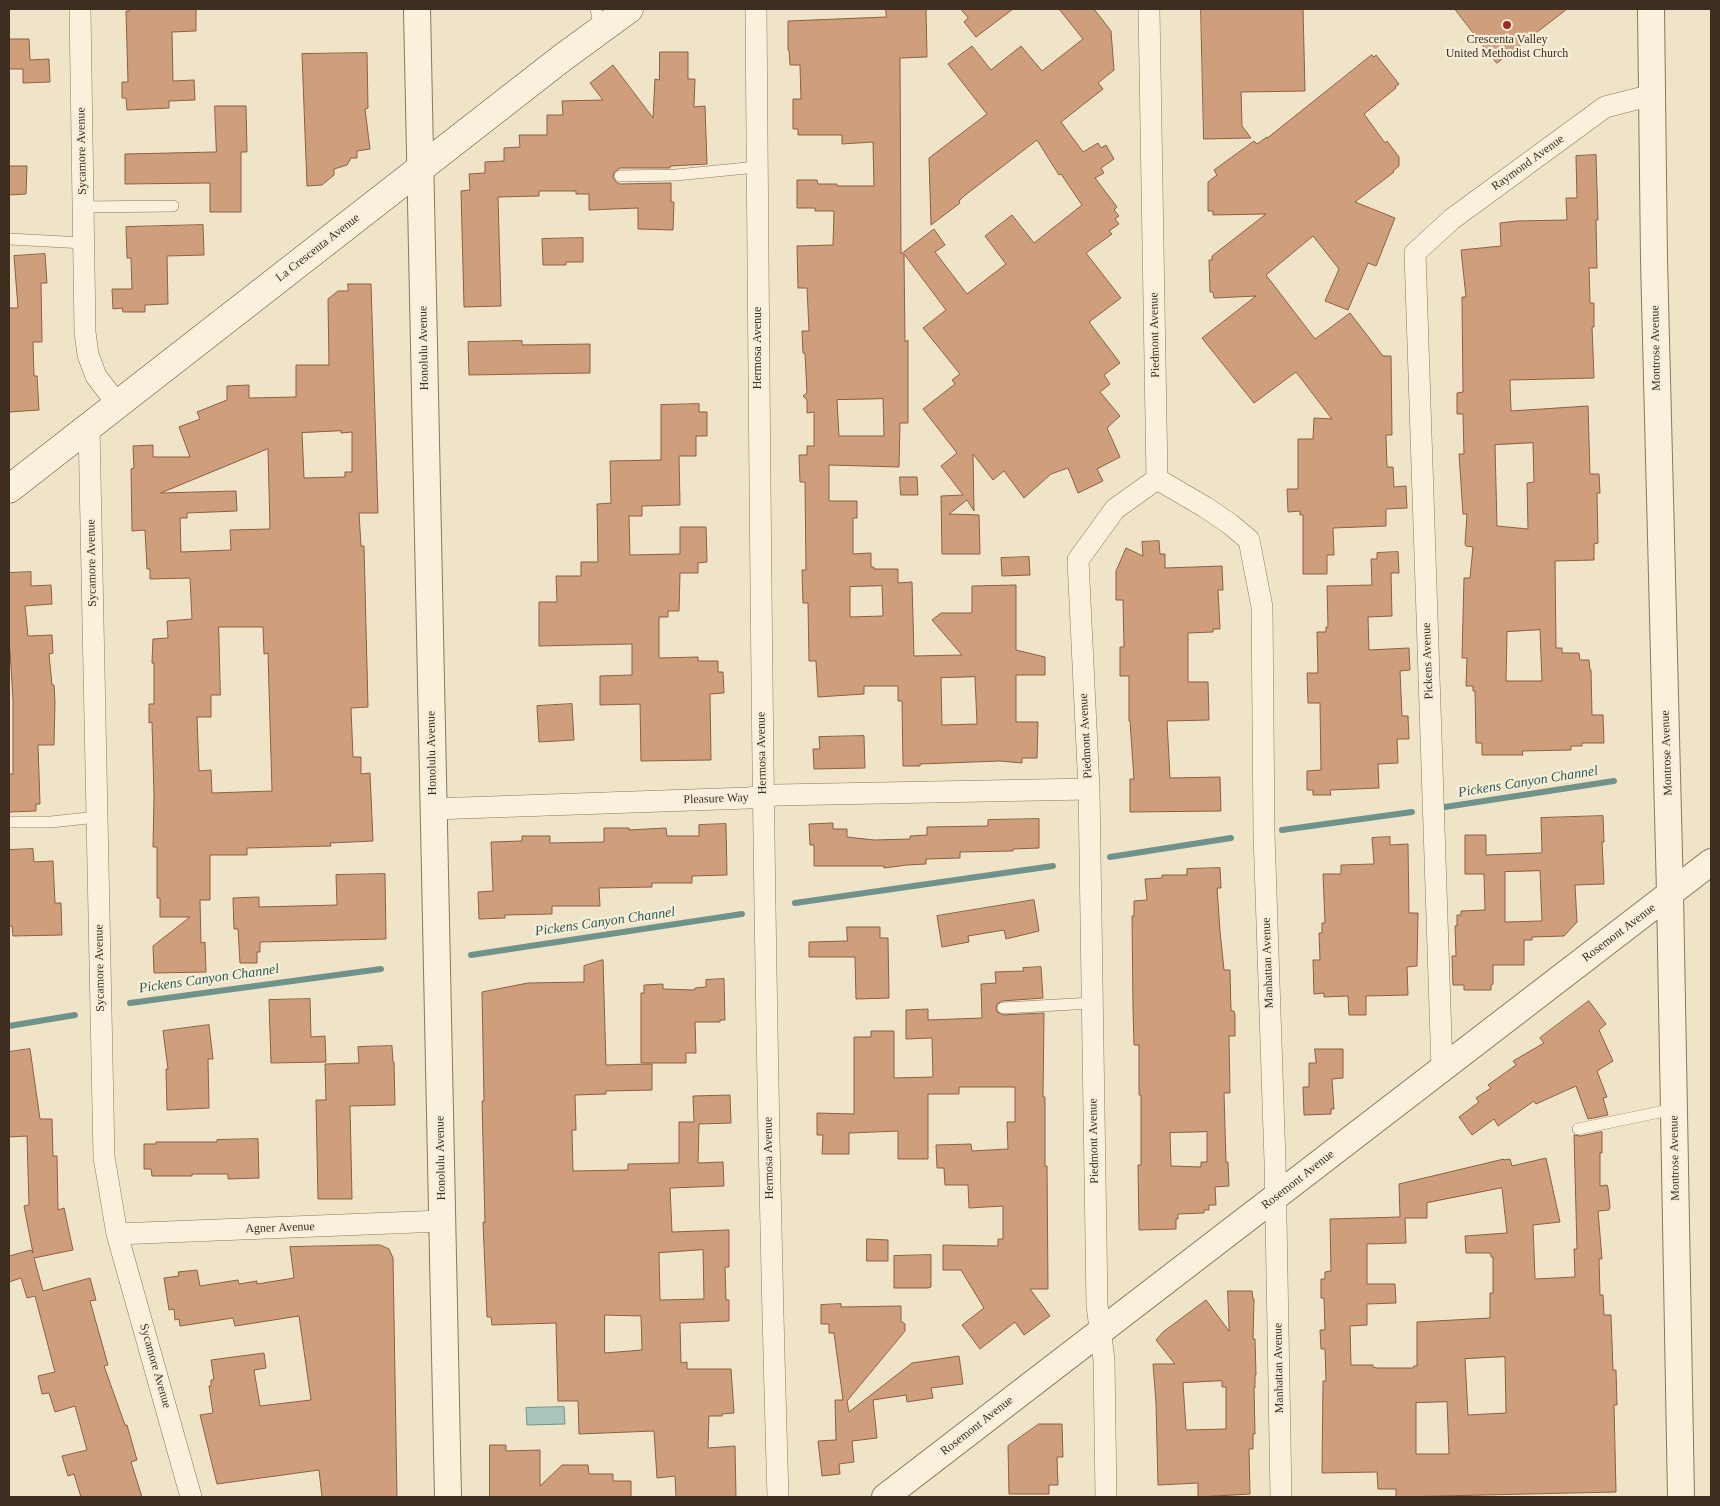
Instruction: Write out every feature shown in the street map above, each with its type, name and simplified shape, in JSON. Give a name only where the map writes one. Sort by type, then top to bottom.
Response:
[{"type":"main road","name":"La Crescenta Avenue","points":[[9,489],[562,58],[598,20],[629,9]]},
{"type":"street","name":"Sycamore Avenue","points":[[80,9],[85,332],[88,355],[96,376],[118,405]]},
{"type":"street","name":"Honolulu Avenue","points":[[417,9],[432,810],[448,1497]]},
{"type":"street","name":"Hermosa Avenue","points":[[756,9],[762,798],[771,1270],[778,1497]]},
{"type":"street","name":"Piedmont Avenue","points":[[1106,1497],[1104,1360],[1097,1305],[1089,790],[1078,560],[1115,509],[1157,479],[1149,9]]},
{"type":"street","name":"Montrose Avenue","points":[[1651,9],[1654,260],[1670,893],[1681,1497]]},
{"type":"street","name":"Raymond Avenue","points":[[1415,253],[1452,219],[1605,107],[1652,95]]},
{"type":"street","name":"Pickens Avenue","points":[[1415,253],[1442,1069]]},
{"type":"street","name":"Sycamore Avenue","points":[[89,427],[104,1157],[117,1234],[192,1497]]},
{"type":"street","name":"Manhattan Avenue","points":[[1157,479],[1205,507],[1249,540],[1262,606],[1264,833],[1276,1197],[1281,1497]]},
{"type":"street","name":"Pleasure Way","points":[[432,810],[762,798],[786,795],[1089,790]]},
{"type":"street","name":"Rosemont Avenue","points":[[885,1497],[1711,862]]},
{"type":"street","name":"Agner Avenue","points":[[117,1234],[442,1221]]},
{"type":"lane","points":[[620,176],[676,175],[757,167]]},
{"type":"lane","points":[[83,208],[173,206]]},
{"type":"lane","points":[[9,238],[84,243]]},
{"type":"lane","points":[[9,822],[50,822],[97,816]]},
{"type":"lane","points":[[1004,1008],[1092,1003]]},
{"type":"lane","points":[[1578,1129],[1674,1109]]},
{"type":"water","points":[[564,1407],[565,1424],[527,1425],[526,1408]]},
{"type":"building","points":[[129,9],[196,9],[196,31],[172,32],[173,81],[194,80],[195,100],[169,101],[169,108],[127,110],[126,98],[122,98],[122,82],[128,82],[126,11],[129,11]]},
{"type":"building","points":[[886,9],[926,9],[927,57],[900,58],[901,254],[934,229],[945,245],[935,252],[967,294],[1006,264],[985,236],[1012,215],[1034,243],[1082,205],[1061,174],[1059,175],[1037,140],[964,196],[959,201],[960,203],[931,225],[929,158],[987,114],[948,64],[972,46],[991,70],[1021,46],[1042,71],[1083,39],[1059,9],[1094,9],[1111,31],[1114,70],[1098,83],[1103,89],[1061,122],[1083,152],[1098,143],[1101,148],[1106,145],[1114,159],[1101,168],[1104,173],[1095,178],[1117,207],[1114,210],[1119,216],[1115,219],[1119,224],[1109,231],[1112,234],[1086,253],[1121,298],[1089,322],[1120,363],[1104,375],[1110,384],[1100,392],[1120,416],[1107,428],[1120,457],[1097,469],[1103,481],[1078,493],[1068,468],[1051,474],[1024,498],[1004,471],[993,480],[973,454],[974,511],[967,500],[949,514],[979,515],[980,554],[942,554],[941,496],[963,495],[941,466],[957,453],[923,409],[955,384],[952,380],[960,374],[923,328],[946,310],[904,254],[905,342],[908,340],[908,423],[900,423],[899,467],[829,465],[829,501],[857,501],[857,518],[853,518],[853,554],[871,553],[871,567],[874,567],[874,569],[898,569],[898,583],[912,582],[914,656],[962,655],[932,620],[941,613],[972,613],[972,586],[1016,585],[1016,650],[1045,657],[1045,675],[1016,675],[1016,722],[1038,722],[1037,758],[1022,758],[1022,763],[1000,761],[903,766],[902,701],[898,701],[898,686],[864,686],[864,694],[818,697],[816,661],[809,661],[808,603],[803,603],[802,570],[806,570],[805,482],[800,482],[799,455],[807,455],[807,446],[814,446],[814,412],[807,413],[807,400],[803,396],[807,393],[802,331],[809,331],[807,288],[798,288],[797,246],[833,245],[834,211],[815,211],[815,208],[797,208],[797,180],[817,180],[818,184],[837,184],[837,186],[874,186],[873,142],[842,144],[842,135],[798,135],[798,129],[793,129],[793,99],[801,99],[800,65],[790,65],[788,21],[886,17]],"holes":[[[883,399],[884,436],[839,436],[837,400]],[[882,586],[883,616],[850,617],[850,587]],[[975,677],[977,724],[942,725],[941,678]]]},
{"type":"building","points":[[961,9],[1013,9],[976,37],[964,22],[968,18]]},
{"type":"building","points":[[1201,9],[1303,9],[1305,91],[1241,92],[1242,126],[1251,138],[1204,139]]},
{"type":"building","name":"Crescenta Valley United Methodist Church","points":[[1455,9],[1567,9],[1497,63]]},
{"type":"building","points":[[9,39],[29,39],[30,60],[49,59],[50,82],[23,83],[23,69],[9,69]]},
{"type":"building","points":[[660,52],[688,52],[688,79],[695,79],[694,107],[705,106],[707,164],[670,166],[670,168],[620,168],[614,172],[613,177],[620,184],[671,183],[671,202],[674,202],[673,230],[638,229],[638,208],[589,210],[589,194],[576,194],[576,191],[539,191],[539,196],[498,197],[501,306],[464,307],[461,191],[470,190],[469,174],[485,173],[485,162],[504,161],[504,148],[520,147],[519,135],[547,135],[547,115],[563,115],[562,101],[603,100],[590,83],[613,65],[653,118],[655,79],[659,80]]},
{"type":"building","points":[[367,53],[368,108],[365,109],[370,149],[357,151],[357,158],[351,158],[347,165],[334,169],[334,175],[322,185],[307,186],[302,54]]},
{"type":"building","points":[[1372,55],[1374,57],[1376,55],[1399,84],[1364,114],[1385,143],[1387,141],[1399,157],[1399,166],[1394,172],[1355,202],[1395,218],[1376,266],[1368,263],[1348,310],[1325,301],[1339,269],[1313,236],[1266,275],[1315,339],[1350,313],[1383,356],[1391,356],[1392,435],[1386,435],[1387,467],[1393,467],[1394,487],[1406,486],[1407,508],[1386,509],[1386,526],[1333,528],[1334,555],[1327,555],[1327,574],[1303,574],[1303,515],[1300,515],[1300,511],[1288,512],[1287,489],[1298,489],[1298,439],[1313,439],[1314,418],[1332,419],[1296,372],[1254,403],[1202,338],[1256,296],[1214,298],[1213,292],[1210,292],[1209,260],[1212,260],[1212,256],[1266,214],[1213,215],[1213,211],[1208,211],[1208,182],[1217,175],[1214,170],[1254,141],[1257,144],[1267,138]]},
{"type":"building","points":[[215,106],[246,106],[247,152],[241,152],[241,212],[210,212],[210,183],[125,184],[125,154],[216,152]]},
{"type":"building","points":[[1596,155],[1597,268],[1589,268],[1590,303],[1594,303],[1594,327],[1592,327],[1594,378],[1510,380],[1511,411],[1588,406],[1590,474],[1599,474],[1600,493],[1597,493],[1598,543],[1594,544],[1594,560],[1555,561],[1556,648],[1562,648],[1562,653],[1579,653],[1580,660],[1589,660],[1592,715],[1603,715],[1604,743],[1582,743],[1582,746],[1571,746],[1571,750],[1522,751],[1523,755],[1482,755],[1482,743],[1476,743],[1475,691],[1473,691],[1473,686],[1466,686],[1467,658],[1462,658],[1464,578],[1470,578],[1473,547],[1466,546],[1465,544],[1467,514],[1463,514],[1459,454],[1464,454],[1463,414],[1457,414],[1457,393],[1463,392],[1462,297],[1466,297],[1461,250],[1501,246],[1500,223],[1567,220],[1566,198],[1577,198],[1576,156]],"holes":[[[1533,443],[1534,482],[1527,483],[1528,529],[1497,526],[1495,445]],[[1540,630],[1542,681],[1506,681],[1507,632]]]},
{"type":"building","points":[[9,166],[27,166],[26,194],[9,195]]},
{"type":"building","points":[[203,225],[204,255],[167,256],[168,304],[145,305],[145,312],[123,312],[122,308],[113,309],[112,289],[132,289],[131,258],[127,258],[126,227]]},
{"type":"building","points":[[583,238],[583,262],[566,262],[566,265],[543,265],[542,239]]},
{"type":"building","points":[[45,254],[47,283],[41,283],[42,342],[33,342],[34,376],[37,376],[39,410],[9,412],[9,308],[18,308],[14,256]]},
{"type":"building","points":[[348,284],[371,284],[378,513],[359,513],[361,546],[364,546],[368,707],[351,708],[353,757],[361,757],[361,774],[370,773],[373,841],[330,843],[331,846],[247,848],[247,855],[210,855],[210,900],[200,900],[201,943],[205,942],[206,972],[154,973],[153,946],[190,917],[160,917],[160,898],[157,898],[157,847],[153,847],[152,722],[149,723],[149,704],[154,704],[153,639],[168,638],[167,621],[192,619],[190,578],[150,579],[150,569],[147,569],[145,530],[132,531],[131,469],[134,468],[133,446],[153,445],[153,457],[190,457],[179,427],[200,419],[197,412],[227,400],[227,386],[249,385],[249,398],[296,397],[296,365],[329,365],[328,299],[338,291],[348,291]],"holes":[[[341,431],[341,433],[352,432],[352,472],[345,472],[345,477],[304,478],[302,433]],[[268,449],[270,529],[230,530],[231,550],[181,552],[180,518],[187,518],[187,513],[237,511],[236,491],[161,493]],[[219,627],[263,627],[264,654],[268,653],[272,791],[212,793],[211,770],[199,771],[197,717],[211,717],[211,695],[220,695]]]},
{"type":"building","points":[[522,341],[522,345],[590,344],[590,373],[469,375],[468,342]]},
{"type":"building","points":[[699,404],[699,412],[707,412],[707,436],[696,436],[696,456],[679,456],[680,505],[642,506],[642,516],[629,516],[630,555],[680,554],[680,527],[706,527],[707,562],[698,563],[698,573],[680,573],[679,611],[668,611],[668,617],[659,617],[659,658],[698,657],[698,661],[718,661],[718,672],[723,672],[724,693],[710,694],[711,760],[641,761],[640,704],[600,705],[600,676],[632,675],[632,644],[539,646],[539,602],[557,602],[556,576],[581,576],[581,562],[598,562],[597,504],[611,503],[610,461],[661,460],[661,405]]},
{"type":"building","points":[[900,477],[917,477],[918,495],[901,495]]},
{"type":"building","points":[[1159,541],[1160,554],[1165,554],[1165,568],[1222,566],[1223,590],[1218,590],[1220,629],[1213,629],[1213,632],[1188,633],[1188,682],[1208,682],[1209,720],[1167,721],[1170,778],[1220,777],[1221,811],[1130,812],[1130,779],[1134,779],[1129,721],[1129,676],[1120,676],[1120,647],[1124,647],[1123,600],[1116,600],[1116,571],[1126,548],[1143,556],[1142,542]]},
{"type":"building","points":[[1398,552],[1399,573],[1391,573],[1392,616],[1368,617],[1369,650],[1409,648],[1410,670],[1400,671],[1402,716],[1408,716],[1409,739],[1397,739],[1398,763],[1378,764],[1379,788],[1330,790],[1331,795],[1313,795],[1313,790],[1307,790],[1307,771],[1321,770],[1320,703],[1308,703],[1307,673],[1318,673],[1317,632],[1326,632],[1326,627],[1328,627],[1327,586],[1372,585],[1371,559],[1377,559],[1377,553]]},
{"type":"building","points":[[1029,557],[1030,575],[1002,576],[1001,558]]},
{"type":"building","points":[[31,572],[31,586],[51,585],[52,604],[25,606],[28,636],[52,635],[53,653],[49,654],[55,702],[54,745],[38,745],[40,804],[36,804],[36,811],[9,812],[9,774],[13,774],[13,700],[9,650],[9,573]]},
{"type":"building","points":[[572,704],[574,740],[539,742],[537,706]]},
{"type":"building","points":[[864,736],[865,768],[814,769],[813,749],[820,749],[819,737]]},
{"type":"building","points":[[1603,816],[1604,884],[1575,885],[1577,922],[1564,936],[1532,937],[1532,940],[1524,940],[1524,965],[1493,965],[1493,984],[1491,985],[1491,990],[1464,990],[1464,985],[1453,985],[1452,956],[1456,956],[1455,926],[1457,926],[1457,915],[1461,915],[1461,911],[1485,910],[1484,874],[1465,874],[1465,835],[1486,835],[1486,855],[1540,853],[1542,852],[1541,818]],"holes":[[[1540,871],[1542,921],[1505,922],[1505,872]]]},
{"type":"building","points":[[1039,819],[1039,848],[1013,849],[1013,851],[960,852],[960,858],[926,859],[926,864],[884,868],[884,866],[814,866],[814,845],[810,845],[809,824],[833,823],[833,829],[847,829],[847,837],[874,840],[910,839],[910,836],[927,835],[927,827],[988,826],[988,820]]},
{"type":"building","points":[[726,824],[727,875],[692,876],[692,883],[652,883],[652,887],[599,888],[600,906],[552,906],[552,914],[505,915],[505,918],[479,919],[478,892],[493,891],[491,842],[522,841],[522,836],[550,836],[550,843],[604,842],[604,828],[629,828],[629,830],[666,828],[667,836],[699,836],[699,825]]},
{"type":"building","points":[[1390,837],[1390,845],[1408,844],[1409,913],[1418,913],[1417,966],[1407,967],[1408,995],[1366,996],[1366,1015],[1349,1015],[1348,996],[1324,997],[1324,993],[1314,994],[1313,960],[1320,960],[1319,933],[1322,933],[1322,923],[1325,923],[1323,874],[1341,874],[1341,865],[1374,864],[1372,838]]},
{"type":"building","points":[[33,849],[34,862],[53,861],[55,903],[61,903],[62,935],[13,936],[12,926],[9,926],[9,850]]},
{"type":"building","points":[[1220,868],[1221,888],[1217,888],[1220,931],[1224,970],[1230,970],[1231,1011],[1234,1011],[1235,1015],[1235,1036],[1229,1036],[1230,1093],[1224,1093],[1226,1162],[1228,1162],[1229,1186],[1215,1187],[1216,1205],[1209,1205],[1209,1210],[1204,1210],[1204,1213],[1178,1214],[1176,1229],[1139,1230],[1138,1165],[1141,1165],[1141,1095],[1139,1095],[1139,1045],[1134,1045],[1132,916],[1134,916],[1134,901],[1147,900],[1145,879],[1162,878],[1162,875],[1187,875],[1187,869]],"holes":[[[1207,1132],[1207,1162],[1201,1162],[1201,1167],[1171,1166],[1170,1133]]]},
{"type":"building","points":[[385,874],[386,939],[260,942],[260,952],[257,952],[257,963],[240,963],[238,929],[234,929],[233,898],[259,897],[259,907],[337,905],[336,875]]},
{"type":"building","points":[[1034,900],[1039,931],[1006,939],[1004,930],[968,936],[969,942],[942,947],[937,916]]},
{"type":"building","points":[[847,927],[880,927],[880,938],[888,938],[889,998],[856,999],[855,957],[809,957],[809,942],[847,941]]},
{"type":"building","points":[[603,960],[606,1065],[652,1064],[652,1090],[606,1091],[606,1094],[575,1095],[576,1130],[572,1130],[573,1171],[628,1170],[628,1164],[679,1163],[679,1122],[694,1122],[693,1096],[730,1095],[731,1123],[699,1124],[698,1163],[723,1162],[724,1186],[670,1188],[672,1232],[729,1230],[729,1267],[725,1267],[726,1300],[729,1300],[729,1321],[680,1323],[681,1363],[687,1362],[687,1369],[731,1369],[734,1413],[722,1414],[722,1416],[709,1416],[708,1448],[735,1446],[736,1497],[676,1497],[675,1476],[657,1478],[654,1431],[579,1434],[578,1401],[558,1401],[556,1323],[492,1325],[491,1317],[487,1317],[483,1222],[485,1223],[482,992],[528,983],[584,982],[584,966]],"holes":[[[703,1250],[704,1299],[660,1300],[659,1253]],[[605,1315],[641,1316],[642,1350],[605,1353]]]},
{"type":"building","points":[[1041,967],[1043,998],[1002,1001],[997,1004],[996,1008],[997,1012],[1003,1015],[1044,1013],[1043,1097],[1045,1097],[1045,1166],[1047,1166],[1048,1289],[1030,1289],[1050,1316],[1024,1335],[1015,1322],[980,1349],[962,1325],[984,1308],[961,1270],[943,1270],[943,1245],[998,1246],[998,1239],[1003,1239],[1003,1206],[969,1208],[968,1185],[945,1185],[944,1168],[937,1168],[936,1145],[971,1144],[972,1151],[1008,1149],[1007,1122],[1015,1122],[1015,1087],[959,1087],[959,1094],[928,1094],[928,1159],[898,1159],[898,1131],[849,1133],[849,1154],[822,1154],[823,1135],[817,1135],[817,1113],[854,1114],[854,1037],[871,1037],[871,1031],[894,1031],[894,1078],[933,1077],[932,1038],[906,1039],[906,1010],[928,1009],[928,1020],[982,1018],[981,984],[996,983],[995,972],[1024,971],[1023,968]]},
{"type":"building","points":[[724,979],[725,1020],[720,1020],[720,1022],[695,1022],[696,1053],[686,1053],[686,1063],[641,1063],[641,993],[644,993],[644,985],[663,984],[663,989],[695,990],[695,988],[706,987],[706,980]]},
{"type":"building","points":[[310,999],[311,1037],[325,1036],[326,1062],[271,1063],[269,1000]]},
{"type":"building","points":[[1589,1001],[1606,1024],[1599,1030],[1613,1061],[1597,1071],[1607,1097],[1603,1098],[1608,1115],[1588,1119],[1576,1086],[1536,1104],[1534,1101],[1498,1126],[1494,1119],[1472,1135],[1459,1117],[1479,1102],[1476,1098],[1491,1088],[1488,1085],[1516,1065],[1513,1061],[1544,1043],[1540,1038]]},
{"type":"building","points":[[209,1025],[213,1059],[208,1059],[209,1108],[167,1110],[166,1069],[168,1069],[163,1031]]},
{"type":"building","points":[[392,1046],[395,1105],[350,1106],[352,1199],[318,1199],[316,1100],[326,1100],[325,1064],[359,1063],[358,1047]]},
{"type":"building","points":[[30,1049],[40,1119],[52,1119],[53,1156],[57,1156],[58,1210],[64,1208],[73,1250],[34,1258],[43,1291],[90,1278],[96,1300],[90,1301],[108,1365],[104,1366],[125,1425],[127,1425],[137,1460],[131,1462],[142,1497],[81,1497],[74,1474],[68,1476],[62,1456],[87,1450],[75,1406],[55,1412],[49,1393],[42,1394],[38,1376],[55,1372],[35,1296],[27,1298],[21,1278],[9,1282],[9,1256],[31,1250],[33,1253],[24,1206],[29,1205],[27,1136],[9,1137],[9,1052]]},
{"type":"building","points":[[1315,1049],[1343,1049],[1343,1078],[1332,1079],[1334,1109],[1331,1109],[1331,1114],[1304,1115],[1303,1087],[1309,1087],[1309,1063],[1316,1063]]},
{"type":"building","points":[[1602,1132],[1600,1186],[1607,1185],[1610,1207],[1609,1210],[1598,1211],[1602,1259],[1599,1259],[1600,1295],[1603,1295],[1604,1315],[1611,1315],[1613,1370],[1616,1370],[1617,1405],[1614,1405],[1616,1492],[1396,1497],[1396,1489],[1378,1489],[1377,1472],[1322,1473],[1323,1381],[1326,1381],[1325,1349],[1321,1349],[1320,1330],[1325,1330],[1324,1298],[1321,1298],[1321,1279],[1325,1279],[1325,1272],[1331,1271],[1330,1219],[1400,1217],[1399,1184],[1504,1159],[1510,1159],[1512,1166],[1546,1158],[1560,1222],[1533,1225],[1535,1279],[1575,1277],[1574,1249],[1577,1249],[1574,1135],[1580,1136]],"holes":[[[1502,1188],[1507,1233],[1465,1236],[1466,1253],[1489,1253],[1493,1257],[1493,1293],[1490,1293],[1490,1318],[1417,1322],[1417,1366],[1413,1368],[1377,1368],[1373,1367],[1373,1365],[1351,1365],[1350,1326],[1367,1325],[1367,1304],[1396,1303],[1395,1284],[1367,1284],[1367,1244],[1406,1243],[1405,1218],[1427,1218],[1427,1203]],[[1505,1357],[1506,1413],[1468,1415],[1465,1359]],[[1447,1402],[1449,1454],[1416,1454],[1416,1403]]]},
{"type":"building","points":[[258,1139],[259,1178],[228,1179],[228,1174],[152,1176],[151,1169],[144,1169],[144,1144]]},
{"type":"building","points":[[867,1239],[888,1240],[888,1261],[867,1261]]},
{"type":"building","points":[[380,1245],[389,1249],[393,1258],[397,1497],[322,1497],[319,1470],[217,1484],[200,1415],[213,1413],[209,1386],[211,1386],[211,1380],[214,1380],[211,1360],[264,1353],[266,1368],[254,1370],[260,1406],[311,1400],[299,1316],[235,1326],[233,1318],[180,1326],[179,1319],[175,1320],[174,1309],[169,1310],[164,1278],[179,1276],[178,1272],[197,1270],[200,1286],[238,1280],[239,1284],[257,1281],[257,1284],[294,1278],[290,1247]]},
{"type":"building","points":[[931,1255],[931,1287],[894,1288],[894,1256]]},
{"type":"building","points":[[1228,1291],[1252,1291],[1254,1299],[1253,1339],[1255,1339],[1256,1375],[1254,1388],[1255,1434],[1253,1434],[1253,1449],[1249,1449],[1250,1494],[1198,1497],[1198,1483],[1158,1485],[1153,1364],[1175,1364],[1156,1340],[1163,1332],[1206,1300],[1229,1331]],"holes":[[[1222,1381],[1222,1387],[1226,1387],[1226,1429],[1186,1430],[1183,1383]]]},
{"type":"building","points":[[841,1304],[841,1307],[901,1306],[901,1321],[905,1324],[905,1331],[847,1401],[849,1412],[912,1363],[959,1356],[963,1384],[931,1388],[933,1398],[907,1402],[906,1395],[873,1400],[877,1438],[852,1441],[854,1462],[839,1464],[840,1474],[822,1476],[818,1441],[836,1440],[835,1400],[843,1400],[834,1333],[829,1333],[829,1324],[821,1324],[821,1305]]},
{"type":"building","points":[[1039,1424],[1062,1424],[1063,1457],[1057,1457],[1058,1485],[1049,1485],[1049,1494],[1009,1494],[1008,1446]]},
{"type":"building","points":[[490,1445],[506,1445],[506,1451],[540,1450],[540,1486],[562,1465],[588,1465],[589,1474],[613,1474],[613,1481],[631,1481],[631,1497],[490,1497]]},
{"type":"waterway","name":"Pickens Canyon Channel","points":[[1445,807],[1614,781]]},
{"type":"waterway","name":"Pickens Canyon Channel","points":[[1282,830],[1412,812]]},
{"type":"waterway","name":"Pickens Canyon Channel","points":[[1110,857],[1231,838]]},
{"type":"waterway","name":"Pickens Canyon Channel","points":[[795,903],[1053,866]]},
{"type":"waterway","name":"Pickens Canyon Channel","points":[[471,955],[742,914]]},
{"type":"waterway","name":"Pickens Canyon Channel","points":[[130,1003],[381,969]]},
{"type":"waterway","name":"Pickens Canyon Channel","points":[[9,1026],[75,1015]]},
{"type":"place","name":"Crescenta Valley United Methodist Church","points":[[1507,25]]}]
